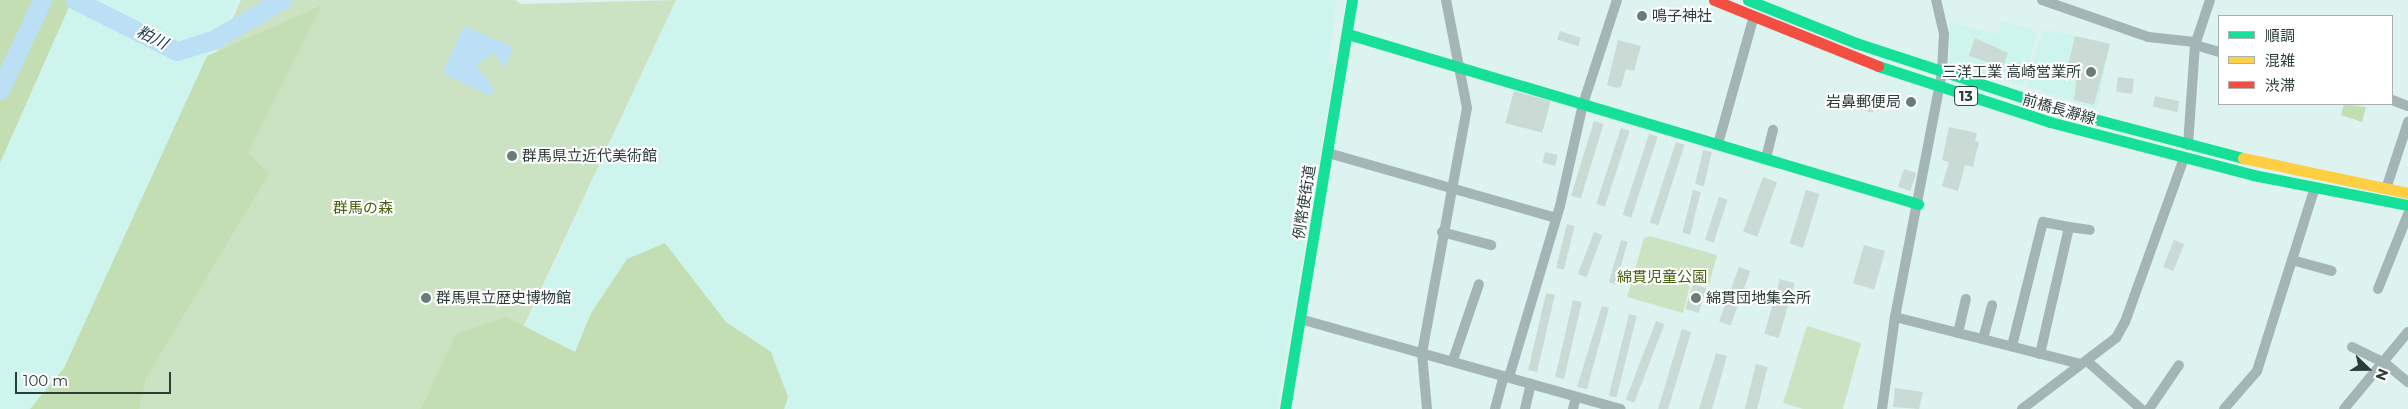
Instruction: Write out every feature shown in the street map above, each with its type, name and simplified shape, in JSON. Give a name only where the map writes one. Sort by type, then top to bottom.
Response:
[{"type":"main road","name":"例幣使街道","points":[[1285,409],[1348,34],[1352,0]]},
{"type":"main road","name":"前橋長瀞線","points":[[1714,0],[1940,88],[2184,158],[2408,205]]},
{"type":"main road","name":"前橋長瀞線","points":[[1755,1],[1942,72],[2188,145],[2408,193]]},
{"type":"main road","points":[[1348,34],[1411,54],[1459,64],[1583,104],[1918,204]]},
{"type":"street","points":[[1427,409],[1422,353],[1442,232],[1454,188],[1467,108],[1446,0]]},
{"type":"street","points":[[1495,409],[1507,377],[1556,218],[1583,104],[1617,0]]},
{"type":"street","points":[[1882,409],[1895,317],[1940,88],[1944,34],[1936,0]]},
{"type":"street","points":[[2042,0],[2148,37],[2195,43],[2218,52]]},
{"type":"street","points":[[2188,145],[2195,43],[2210,0]]},
{"type":"street","points":[[1718,144],[1754,16]]},
{"type":"street","points":[[2393,100],[2408,106]]},
{"type":"street","points":[[2386,189],[2408,122]]},
{"type":"street","points":[[1766,158],[1773,130]]},
{"type":"street","points":[[1328,153],[1556,218]]},
{"type":"street","points":[[2022,409],[2116,338],[2125,322],[2184,158]]},
{"type":"street","points":[[2224,409],[2257,371],[2315,187]]},
{"type":"street","points":[[2378,289],[2408,214]]},
{"type":"street","points":[[2012,346],[2043,222],[2090,230]]},
{"type":"street","points":[[2040,354],[2069,227]]},
{"type":"street","points":[[1442,232],[1491,244]]},
{"type":"street","points":[[2292,260],[2332,271]]},
{"type":"street","points":[[1453,360],[1479,284]]},
{"type":"street","points":[[1958,333],[1966,299]]},
{"type":"street","points":[[1984,339],[1992,305]]},
{"type":"street","points":[[1895,317],[2040,354],[2084,363],[2142,409]]},
{"type":"street","points":[[1300,319],[1453,360],[1621,409]]},
{"type":"street","points":[[2344,409],[2385,363],[2408,332]]},
{"type":"street","points":[[2352,347],[2385,363],[2408,382]]},
{"type":"street","points":[[2149,409],[2179,366]]},
{"type":"street","points":[[1524,409],[1531,384]]},
{"type":"street","points":[[1573,409],[1576,396]]},
{"type":"shaded area","points":[[0,0],[238,0],[51,409],[0,409]]},
{"type":"shaded area","points":[[676,0],[1337,0],[1328,62],[1335,65],[1277,409],[486,409]]},
{"type":"shaded area","points":[[2002,21],[2037,32],[2023,86],[1950,63],[1950,22],[1997,35]]},
{"type":"shaded area","points":[[2046,30],[2110,43],[2097,110],[2027,86],[2042,32]]},
{"type":"green space","points":[[0,0],[72,0],[0,163]]},
{"type":"green space","name":"群馬の森","points":[[241,0],[515,0],[521,4],[676,0],[485,409],[51,409]]},
{"type":"green space","points":[[322,5],[248,153],[269,174],[146,378],[139,409],[30,409],[64,368],[207,56]]},
{"type":"green space","points":[[2344,105],[2366,107],[2362,122],[2341,115]]},
{"type":"green space","name":"綿貫児童公園","points":[[1650,236],[1717,255],[1709,285],[1691,281],[1683,313],[1627,297],[1644,238]]},
{"type":"green space","points":[[665,243],[726,322],[771,352],[788,397],[784,409],[421,409],[456,334],[506,317],[575,352],[591,313],[627,259]]},
{"type":"green space","points":[[1807,326],[1861,343],[1843,409],[1803,409],[1783,403]]},
{"type":"water","points":[[464,26],[513,47],[505,68],[494,53],[476,65],[494,89],[490,96],[442,73]]},
{"type":"building","points":[[1560,31],[1581,38],[1578,46],[1557,40]]},
{"type":"building","name":"三洋工業 高崎営業所","points":[[2075,36],[2110,44],[2094,105],[2074,100],[2078,68],[2068,66]]},
{"type":"building","points":[[1975,38],[2008,53],[2003,67],[1969,56]]},
{"type":"building","points":[[1618,40],[1641,46],[1634,71],[1626,69],[1621,87],[1617,88],[1607,85]]},
{"type":"building","points":[[2118,77],[2134,79],[2132,94],[2116,92]]},
{"type":"building","points":[[1514,91],[1551,101],[1542,133],[1505,123]]},
{"type":"building","points":[[2155,96],[2179,101],[2177,112],[2153,107]]},
{"type":"building","points":[[1862,98],[1873,102],[1873,113],[1852,107],[1854,99],[1861,101]]},
{"type":"building","points":[[1594,121],[1604,124],[1581,199],[1571,196]]},
{"type":"building","points":[[1949,127],[1977,133],[1975,141],[1979,142],[1973,167],[1965,165],[1958,191],[1942,186],[1949,162],[1942,160]]},
{"type":"building","points":[[1621,128],[1630,131],[1605,207],[1596,204]]},
{"type":"building","points":[[1649,134],[1658,137],[1631,218],[1623,215]]},
{"type":"building","points":[[1676,142],[1685,145],[1658,226],[1650,223]]},
{"type":"building","points":[[1703,150],[1712,152],[1704,186],[1695,184]]},
{"type":"building","points":[[1545,152],[1558,155],[1555,166],[1543,163]]},
{"type":"building","points":[[1904,169],[1916,173],[1910,191],[1898,187]]},
{"type":"building","points":[[1763,177],[1777,182],[1757,237],[1743,232]]},
{"type":"building","points":[[1693,190],[1701,192],[1690,235],[1682,233]]},
{"type":"building","points":[[1806,190],[1819,194],[1803,248],[1790,244]]},
{"type":"building","points":[[1719,197],[1728,200],[1714,243],[1705,240]]},
{"type":"building","points":[[1567,224],[1575,226],[1564,270],[1556,268]]},
{"type":"building","points":[[1594,232],[1602,235],[1586,277],[1578,274]]},
{"type":"building","points":[[1621,240],[1628,242],[1616,284],[1609,282]]},
{"type":"building","points":[[2174,240],[2184,244],[2173,271],[2163,267]]},
{"type":"building","points":[[1864,245],[1885,251],[1874,290],[1853,283]]},
{"type":"building","points":[[1739,267],[1750,271],[1730,326],[1719,322]]},
{"type":"building","points":[[1780,279],[1794,283],[1779,338],[1764,334]]},
{"type":"building","name":"綿貫団地集会所","points":[[1693,284],[1706,288],[1699,313],[1685,309]]},
{"type":"building","points":[[1546,293],[1555,295],[1537,372],[1528,370]]},
{"type":"building","points":[[1573,300],[1582,302],[1564,379],[1555,377]]},
{"type":"building","points":[[1602,306],[1609,308],[1587,389],[1577,387]]},
{"type":"building","points":[[1629,314],[1637,316],[1616,397],[1609,396]]},
{"type":"building","points":[[1656,321],[1664,324],[1634,403],[1626,399]]},
{"type":"building","points":[[1682,329],[1691,332],[1679,373],[1668,409],[1658,409]]},
{"type":"building","points":[[1716,353],[1727,356],[1712,409],[1699,409]]},
{"type":"building","points":[[1756,364],[1768,367],[1757,409],[1745,409]]},
{"type":"building","points":[[1895,388],[1923,392],[1919,409],[1893,407]]},
{"type":"waterway","name":"粕川","points":[[0,90],[42,0]]},
{"type":"waterway","name":"粕川","points":[[75,0],[177,51],[213,40],[282,0]]},
{"type":"traffic: fast","points":[[1285,409],[1352,0]]},
{"type":"traffic: fast","points":[[1748,0],[1856,43],[2064,111],[2243,158]]},
{"type":"traffic: fast","points":[[1348,34],[1918,204]]},
{"type":"traffic: fast","points":[[1878,66],[2050,122],[2253,175],[2408,205]]},
{"type":"traffic: slow","points":[[2243,158],[2408,193]]},
{"type":"traffic: jam","points":[[1714,0],[1878,66]]},
{"type":"place","name":"鳴子神社","points":[[1642,16]]},
{"type":"place","name":"三洋工業 高崎営業所","points":[[2091,72]]},
{"type":"place","name":"岩鼻郵便局","points":[[1911,102]]},
{"type":"place","name":"群馬県立近代美術館","points":[[512,156]]},
{"type":"place","name":"群馬県立歴史博物館","points":[[426,298]]},
{"type":"place","name":"綿貫団地集会所","points":[[1696,298]]}]
